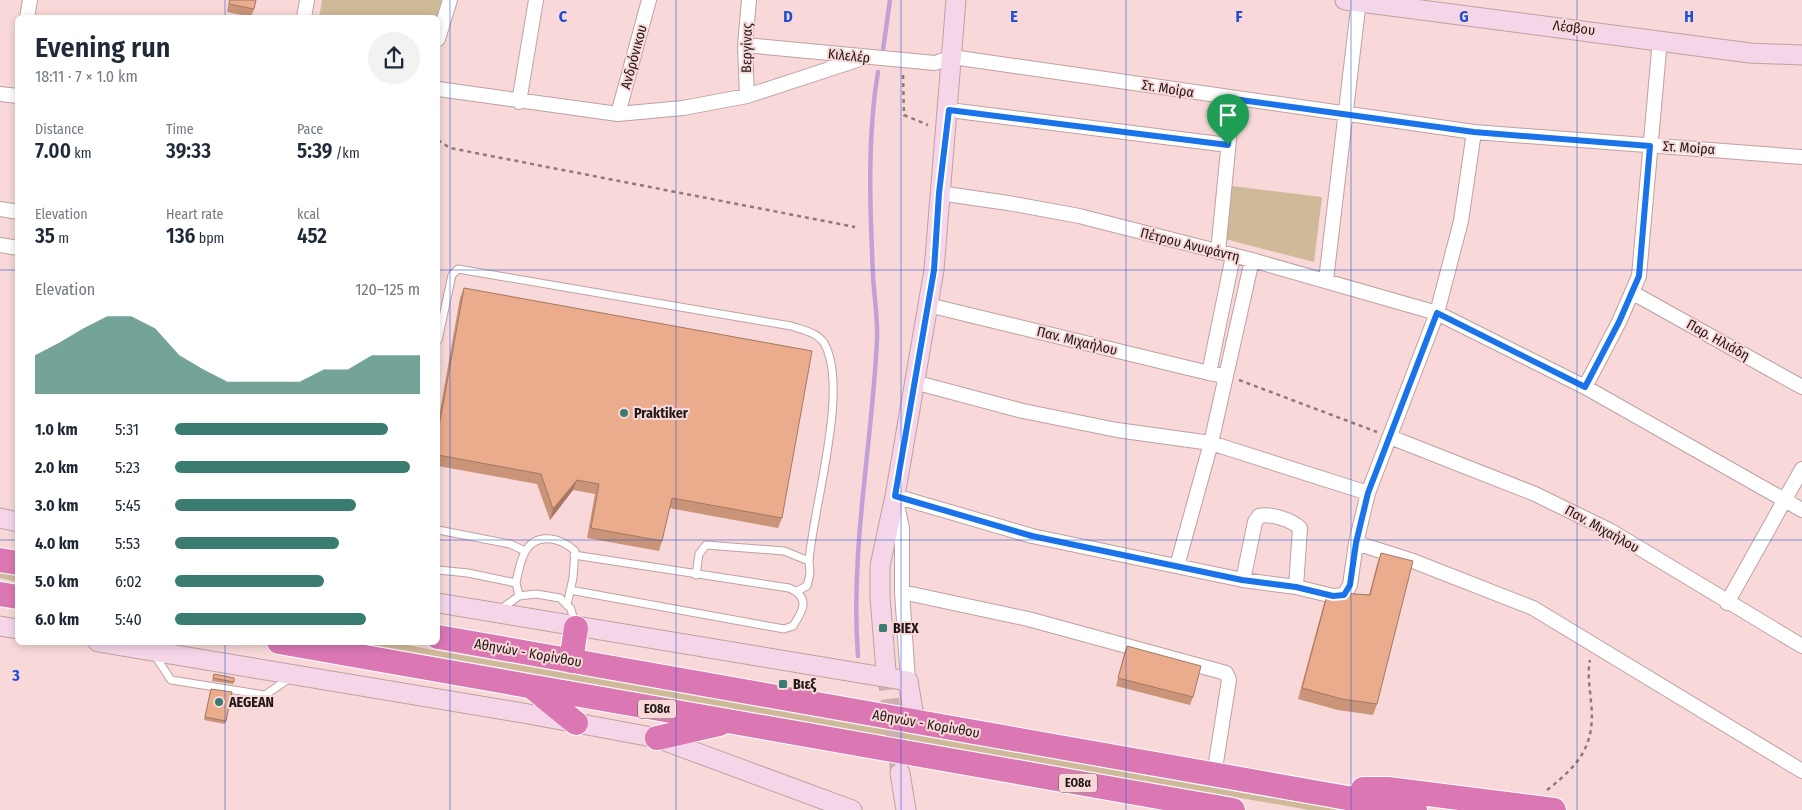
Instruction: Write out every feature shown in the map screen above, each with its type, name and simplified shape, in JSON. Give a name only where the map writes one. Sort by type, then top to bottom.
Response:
[{"type":"highway","points":[[0,560],[15,562]]},
{"type":"highway","points":[[0,594],[15,596]]},
{"type":"highway","points":[[571,661],[576,628]]},
{"type":"highway","name":"Αθηνών - Κορίνθου","points":[[440,637],[1415,810]]},
{"type":"highway","name":"ΕΟ8α","points":[[296,645],[1233,810]]},
{"type":"highway","points":[[531,687],[576,723]]},
{"type":"highway","points":[[657,738],[730,722]]},
{"type":"highway","points":[[1293,789],[1388,789],[1543,808]]},
{"type":"street","points":[[28,15],[30,0]]},
{"type":"street","points":[[304,15],[307,0]]},
{"type":"street","points":[[440,32],[450,0]]},
{"type":"street","points":[[519,102],[536,0]]},
{"type":"street","name":"Ανδρόνικου","points":[[618,114],[650,0]]},
{"type":"street","name":"Βεργίνας","points":[[747,96],[745,45],[749,0]]},
{"type":"street","points":[[886,671],[880,597],[880,566],[895,496],[934,270],[939,193],[949,110],[956,0]]},
{"type":"street","points":[[1326,280],[1354,0]]},
{"type":"street","name":"Λέσβου","points":[[1354,0],[1750,52],[1802,55]]},
{"type":"street","points":[[1585,387],[1633,293],[1639,276],[1660,39]]},
{"type":"street","name":"Κιλελέρ","points":[[745,45],[866,58],[935,63],[952,57]]},
{"type":"street","name":"Στ. Μοίρα","points":[[952,57],[1233,99],[1474,132],[1802,156]]},
{"type":"street","points":[[440,89],[519,102],[618,114],[683,108],[747,96],[866,58]]},
{"type":"street","points":[[0,94],[15,96]]},
{"type":"street","points":[[1218,252],[1233,99]]},
{"type":"street","points":[[949,110],[1228,145]]},
{"type":"street","points":[[895,496],[1032,536],[1242,580],[1296,587],[1333,596],[1344,595],[1350,585],[1356,543],[1368,493],[1437,313],[1461,221],[1474,132]]},
{"type":"street","name":"Πέτρου Ανυφάντη","points":[[939,193],[1079,216],[1326,280],[1437,313],[1585,387],[1802,510]]},
{"type":"street","points":[[0,209],[15,212]]},
{"type":"street","points":[[0,245],[15,248]]},
{"type":"street","points":[[1209,373],[1233,256]]},
{"type":"street","points":[[1177,566],[1211,443],[1252,260]]},
{"type":"street","name":"Παρ. Ηλιάδη","points":[[1633,293],[1802,387]]},
{"type":"street","name":"Παν. Μιχαήλου","points":[[928,305],[1226,376]]},
{"type":"street","points":[[914,382],[1023,411],[1117,430],[1211,443],[1368,493]]},
{"type":"street","name":"Παν. Μιχαήλου","points":[[1390,437],[1535,494],[1610,531],[1727,603],[1802,646]]},
{"type":"street","points":[[1727,603],[1786,501],[1802,469]]},
{"type":"street","points":[[895,496],[902,528],[902,592],[908,681],[915,722]]},
{"type":"street","points":[[1242,580],[1255,522],[1259,516],[1264,515],[1295,523],[1300,528],[1296,587]]},
{"type":"street","points":[[0,518],[15,521]]},
{"type":"street","points":[[1356,543],[1413,561],[1533,608],[1802,771]]},
{"type":"street","points":[[902,592],[1028,619],[1226,673],[1229,680],[1214,775]]},
{"type":"street","points":[[440,603],[576,628],[908,681]]},
{"type":"street","points":[[0,626],[15,628]]},
{"type":"street","points":[[116,645],[657,738],[852,810]]},
{"type":"street","points":[[900,773],[906,810]]},
{"type":"lane","points":[[440,331],[452,275],[458,269],[791,326],[816,335],[824,342],[832,364],[833,398],[827,449],[811,536],[810,574],[807,586],[797,591]]},
{"type":"lane","points":[[440,530],[510,544],[525,551]]},
{"type":"lane","points":[[519,596],[516,582],[525,551],[535,541],[547,538],[566,543],[575,551],[567,605]]},
{"type":"lane","points":[[696,575],[699,554],[706,545],[784,551],[809,561]]},
{"type":"lane","points":[[570,590],[784,629],[793,626],[804,610],[803,598],[797,591],[789,588],[574,555]]},
{"type":"lane","points":[[440,570],[468,573],[516,582]]},
{"type":"lane","points":[[495,613],[519,596],[536,594],[560,598],[571,609],[576,628]]},
{"type":"path","points":[[904,61],[904,115],[909,119],[947,130]]},
{"type":"path","points":[[440,141],[450,148],[855,228]]},
{"type":"path","points":[[1226,376],[1390,437]]},
{"type":"path","points":[[1543,808],[1535,798],[1568,773],[1586,750],[1590,734],[1592,708],[1588,668],[1594,644]]},
{"type":"shaded area","points":[[322,0],[445,0],[439,15],[320,15]]},
{"type":"shaded area","points":[[1232,186],[1322,197],[1314,262],[1225,239]]},
{"type":"shaded area","points":[[0,573],[15,576],[15,582],[0,578]]},
{"type":"shaded area","points":[[373,645],[405,645],[1340,810],[1309,810]]},
{"type":"building","points":[[230,0],[256,0],[254,9],[229,4]]},
{"type":"building","points":[[464,288],[812,351],[782,518],[672,498],[662,541],[591,528],[599,484],[577,480],[553,509],[541,474],[440,455],[440,421]]},
{"type":"building","points":[[1381,553],[1413,561],[1377,704],[1342,699],[1302,688],[1328,592],[1370,595]]},
{"type":"building","points":[[1127,646],[1201,666],[1193,697],[1118,678]]},
{"type":"building","points":[[214,674],[234,678],[234,682],[213,678]]},
{"type":"building","points":[[211,689],[232,692],[226,721],[205,717]]},
{"type":"waterway","points":[[883,50],[890,0]]},
{"type":"waterway","points":[[858,656],[856,616],[859,537],[877,340],[870,173],[872,122],[878,72]]},
{"type":"tunnel","points":[[886,671],[900,773]]},
{"type":"place","name":"Praktiker","points":[[624,413]]},
{"type":"place","name":"ΒΙΕΧ","points":[[883,628]]},
{"type":"place","name":"Βιεξ","points":[[783,684]]},
{"type":"place","name":"AEGEAN","points":[[219,702]]},
{"type":"route","points":[[1233,99],[1474,132],[1650,146],[1639,276],[1619,322],[1585,387],[1437,313],[1368,493],[1356,543],[1350,585],[1344,595],[1333,596],[1296,587],[1242,580],[1032,536],[895,496],[934,270],[939,193],[949,110],[1228,145],[1233,99]]}]
